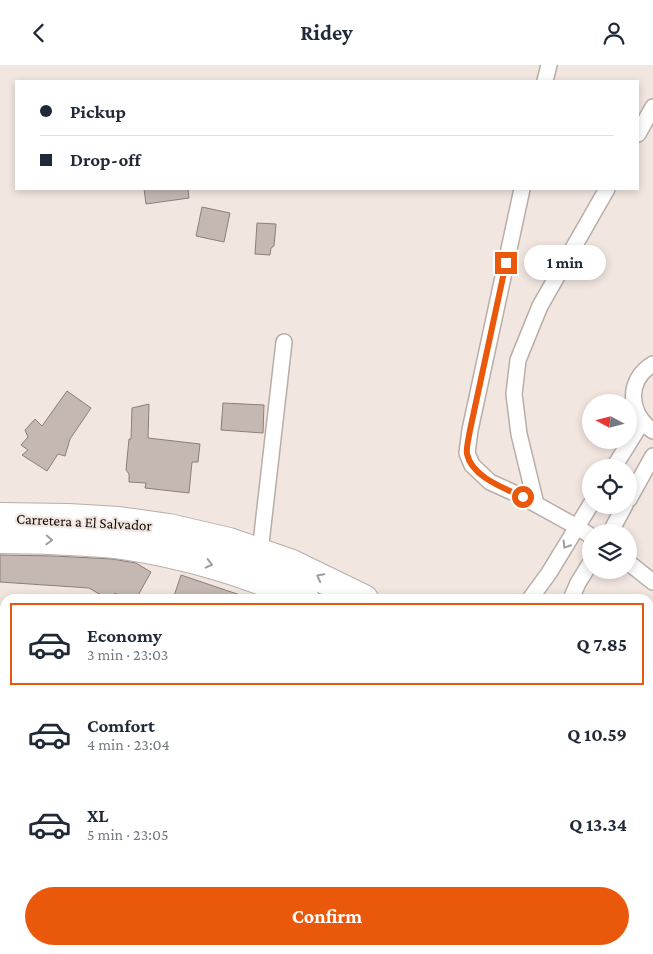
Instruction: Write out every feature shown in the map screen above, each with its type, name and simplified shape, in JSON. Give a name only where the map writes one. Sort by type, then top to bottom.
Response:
[{"type":"highway","name":"Carretera a El Salvador","points":[[0,517],[119,521],[170,528],[228,541],[292,563],[354,594]]},
{"type":"highway","name":"Carretera a El Salvador","points":[[0,539],[122,544],[222,567],[294,594]]},
{"type":"street","points":[[639,133],[653,107]]},
{"type":"street","points":[[522,190],[472,421],[467,453],[472,465],[490,482],[523,497],[582,530]]},
{"type":"street","points":[[536,504],[519,434],[514,394],[518,360],[540,306],[606,190]]},
{"type":"street","points":[[260,552],[284,342]]},
{"type":"street","points":[[621,459],[648,426],[634,405],[634,386],[644,369],[653,364]]},
{"type":"street","points":[[637,485],[653,456]]},
{"type":"street","points":[[534,594],[549,573],[585,514]]},
{"type":"street","points":[[637,566],[653,566]]},
{"type":"street","points":[[637,569],[653,582]]},
{"type":"street","points":[[573,594],[582,577]]},
{"type":"building","points":[[144,190],[188,190],[189,198],[146,204]]},
{"type":"building","points":[[202,207],[230,213],[224,242],[196,236]]},
{"type":"building","points":[[257,223],[276,224],[274,246],[271,248],[270,255],[255,254]]},
{"type":"building","points":[[67,391],[91,408],[70,439],[65,456],[58,454],[47,471],[22,455],[28,450],[21,445],[28,437],[25,430],[35,419],[42,426]]},
{"type":"building","points":[[223,403],[264,405],[263,433],[221,430]]},
{"type":"building","points":[[149,404],[148,438],[200,444],[198,462],[192,462],[189,493],[145,488],[146,483],[129,482],[129,474],[126,470],[129,439],[131,439],[132,408]]},
{"type":"building","points":[[0,555],[112,559],[136,563],[151,572],[139,594],[99,594],[89,588],[0,582]]},
{"type":"building","points":[[181,575],[237,594],[175,594]]},
{"type":"route","points":[[506,263],[470,430],[467,453],[472,465],[490,482],[523,497]]}]
